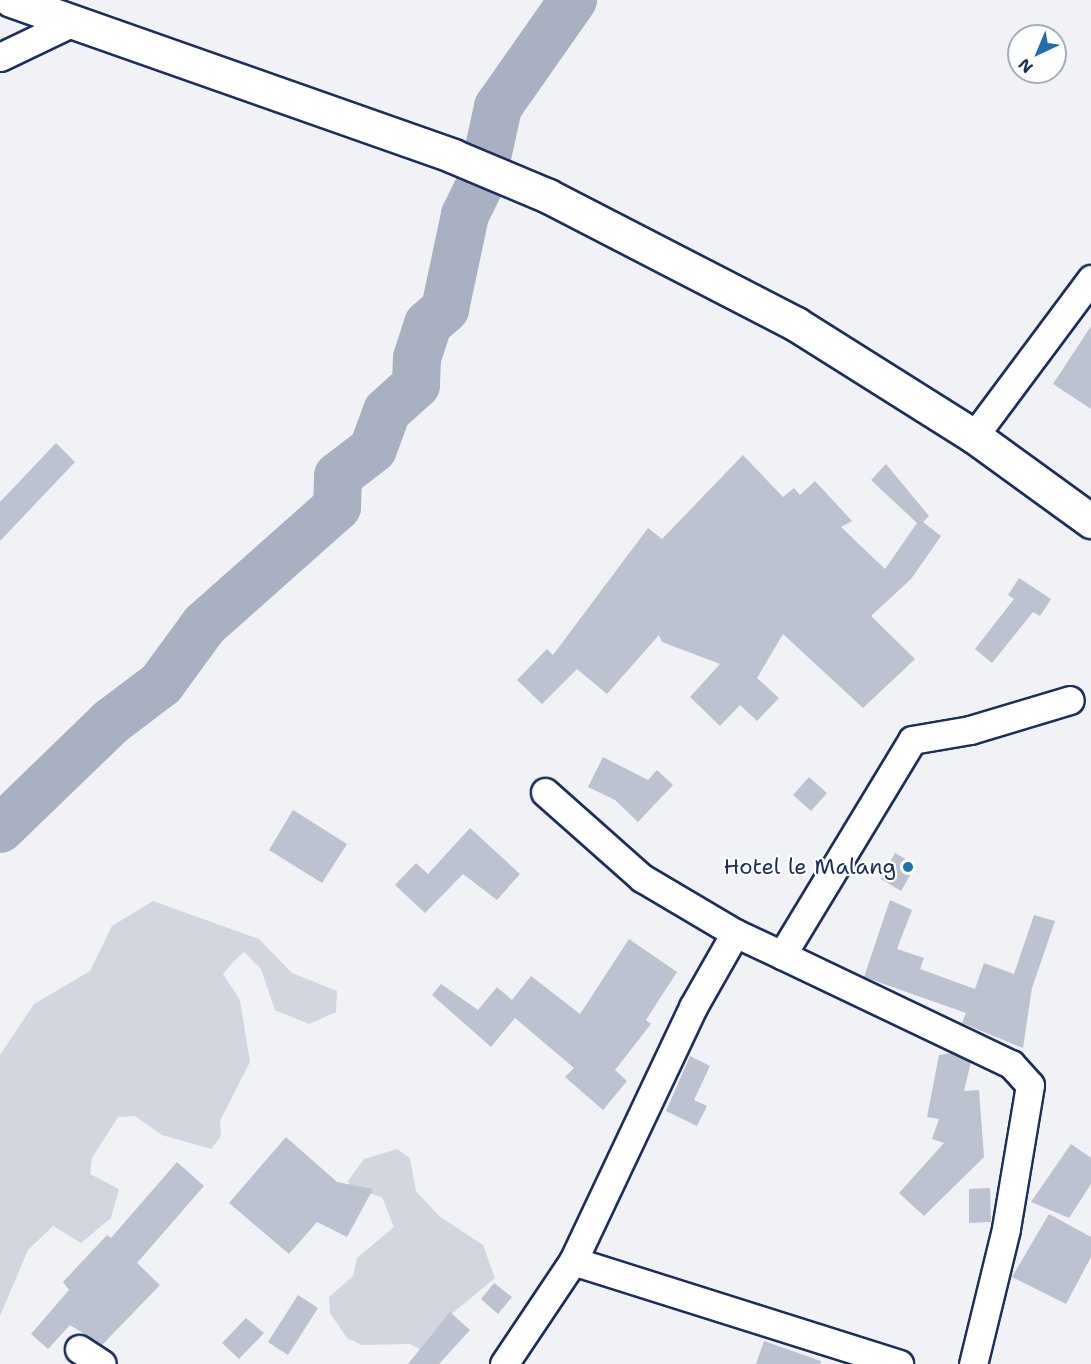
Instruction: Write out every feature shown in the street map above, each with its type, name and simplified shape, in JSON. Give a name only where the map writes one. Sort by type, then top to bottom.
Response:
[{"type":"highway","points":[[11,0],[453,156],[548,196],[796,324],[974,436],[1091,521]]},
{"type":"street","points":[[0,57],[73,22]]},
{"type":"street","points":[[974,436],[1091,279]]},
{"type":"street","points":[[782,955],[912,740],[970,730],[1070,700]]},
{"type":"street","points":[[545,792],[642,879],[735,933],[1011,1064],[1030,1085],[1006,1229],[973,1364]]},
{"type":"street","points":[[504,1364],[573,1261],[693,1006],[735,933]]},
{"type":"street","points":[[573,1261],[899,1364]]},
{"type":"street","points":[[79,1349],[102,1364]]},
{"type":"shaded area","points":[[153,901],[259,939],[292,973],[337,991],[336,1012],[309,1024],[275,1010],[261,969],[244,952],[234,961],[223,974],[240,1000],[250,1062],[220,1121],[221,1136],[211,1149],[162,1135],[135,1116],[118,1117],[92,1158],[90,1174],[119,1189],[111,1218],[81,1243],[53,1226],[28,1250],[0,1316],[0,1055],[34,1004],[90,971],[112,926]]},
{"type":"shaded area","points":[[397,1149],[410,1158],[416,1191],[439,1216],[483,1245],[495,1278],[442,1322],[425,1352],[410,1344],[362,1345],[347,1338],[330,1313],[329,1297],[353,1276],[357,1258],[394,1227],[382,1197],[350,1187],[348,1181],[364,1159]]},
{"type":"building","points":[[1091,326],[1091,409],[1053,384]]},
{"type":"building","points":[[56,443],[75,462],[0,541],[0,502]]},
{"type":"building","points":[[743,455],[783,497],[794,488],[800,495],[815,481],[852,521],[841,527],[885,569],[917,523],[871,480],[886,464],[929,516],[923,522],[941,536],[911,579],[871,616],[915,659],[863,708],[783,634],[757,678],[779,698],[757,721],[740,705],[720,726],[690,697],[720,664],[662,642],[659,635],[607,694],[577,669],[542,704],[517,680],[547,649],[553,655],[648,528],[662,539]]},
{"type":"building","points":[[1019,578],[1051,599],[1040,616],[1033,612],[992,663],[975,649],[1014,599],[1008,595]]},
{"type":"building","points":[[603,757],[648,780],[657,770],[673,785],[638,822],[615,800],[588,787]]},
{"type":"building","points":[[809,777],[827,793],[811,811],[793,795]]},
{"type":"building","points":[[293,810],[347,844],[322,883],[269,850]]},
{"type":"building","points":[[470,828],[520,874],[497,900],[463,874],[425,913],[395,885],[416,863],[428,874]]},
{"type":"building","points":[[895,853],[916,865],[901,891],[881,879]]},
{"type":"building","points":[[890,900],[912,910],[897,949],[924,958],[920,969],[975,989],[984,963],[1014,974],[1034,915],[1055,921],[1032,988],[1023,1048],[962,1023],[966,1013],[864,977]]},
{"type":"building","points":[[629,939],[677,972],[646,1020],[651,1024],[615,1070],[627,1081],[603,1110],[565,1077],[574,1068],[515,1018],[491,1047],[432,995],[441,984],[478,1010],[497,987],[512,1000],[531,976],[580,1014]]},
{"type":"building","points":[[952,1053],[971,1062],[964,1091],[979,1090],[984,1157],[924,1216],[899,1193],[944,1143],[932,1139],[939,1119],[927,1117],[939,1055]]},
{"type":"building","points":[[690,1056],[710,1066],[694,1100],[707,1106],[697,1126],[666,1111]]},
{"type":"building","points":[[286,1137],[337,1182],[373,1189],[347,1237],[317,1222],[289,1254],[229,1203]]},
{"type":"building","points":[[1071,1144],[1091,1158],[1091,1184],[1069,1218],[1031,1202]]},
{"type":"building","points":[[177,1162],[204,1186],[137,1263],[160,1285],[102,1345],[70,1325],[48,1349],[31,1334],[69,1290],[63,1282],[107,1235],[111,1238]]},
{"type":"building","points":[[990,1188],[991,1222],[969,1223],[969,1189]]},
{"type":"building","points":[[1049,1214],[1091,1237],[1091,1257],[1066,1304],[1012,1277]]},
{"type":"building","points":[[494,1283],[512,1297],[498,1314],[481,1299]]},
{"type":"building","points":[[298,1295],[318,1308],[288,1355],[268,1342]]},
{"type":"building","points":[[450,1312],[470,1330],[439,1364],[408,1364]]},
{"type":"building","points":[[246,1318],[264,1333],[239,1359],[222,1343]]},
{"type":"building","points":[[764,1341],[821,1361],[820,1364],[756,1364]]},
{"type":"waterway","points":[[0,829],[112,721],[161,684],[204,625],[337,507],[338,476],[373,449],[387,411],[416,385],[417,358],[428,324],[445,309],[465,215],[482,180],[498,107],[573,0]]},
{"type":"place","name":"Hotel le Malang","points":[[908,867]]}]
